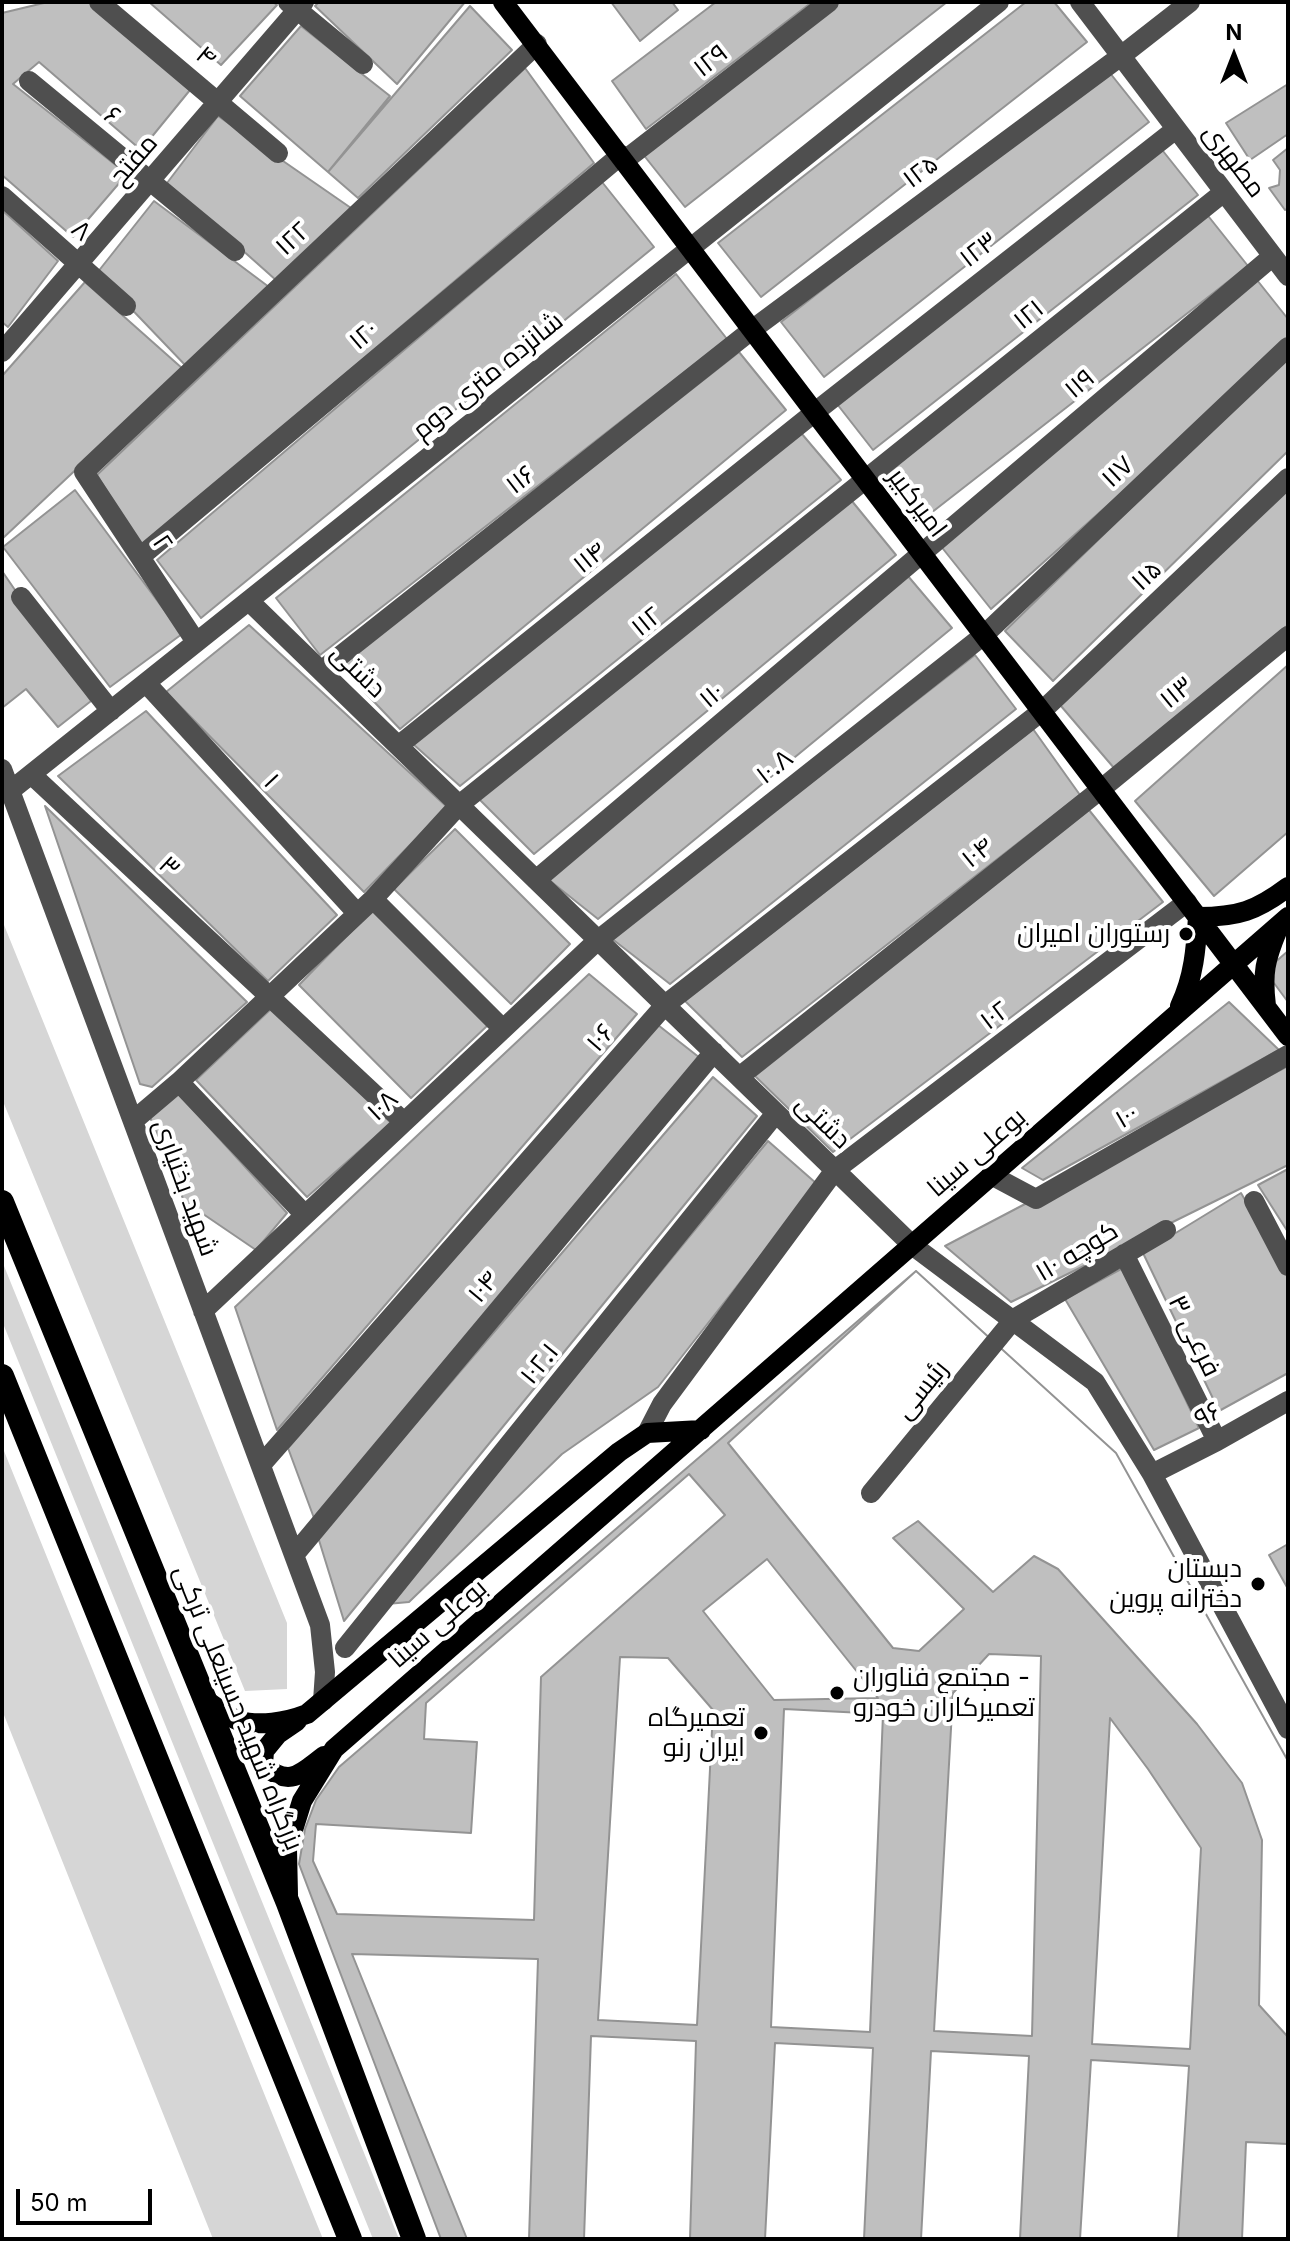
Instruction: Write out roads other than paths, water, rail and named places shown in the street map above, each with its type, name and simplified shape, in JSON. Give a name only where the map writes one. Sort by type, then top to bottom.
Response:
[{"type":"highway","name":"بزرگراه شهید حسینعلی ترکی","points":[[2,1202],[288,1903],[414,2239]]},
{"type":"highway","points":[[2,1376],[350,2239]]},
{"type":"main road","name":"امیرکبیر","points":[[503,2],[1288,1036]]},
{"type":"main road","points":[[1177,1014],[1190,986],[1195,959],[1192,910],[1225,917],[1252,910],[1288,887]]},
{"type":"main road","points":[[1266,1006],[1263,981],[1269,951],[1284,921]]},
{"type":"main road","name":"بوعلی سینا","points":[[288,1903],[287,1849],[302,1801],[334,1749],[1284,921]]},
{"type":"main road","points":[[647,1433],[701,1430]]},
{"type":"main road","name":"بوعلی سینا","points":[[204,1699],[236,1720],[262,1723],[292,1720],[315,1707],[619,1452],[647,1433]]},
{"type":"main road","points":[[315,1707],[278,1734],[264,1751],[263,1765],[277,1777],[295,1777],[334,1749]]},
{"type":"street","name":"۴","points":[[99,2],[278,153]]},
{"type":"street","name":"۱۲۹","points":[[623,158],[829,2]]},
{"type":"street","name":"شانزده متری دوم","points":[[10,791],[999,2]]},
{"type":"street","name":"مطهری","points":[[1080,2],[1288,276]]},
{"type":"street","name":"۱۲۵","points":[[753,329],[1190,2]]},
{"type":"street","name":"مفتح","points":[[4,346],[218,102],[297,5]]},
{"type":"street","points":[[297,5],[363,64]]},
{"type":"street","name":"۱۲۲","points":[[84,472],[537,44]]},
{"type":"street","name":"۶","points":[[29,81],[235,251]]},
{"type":"street","name":"۱۲۳","points":[[815,412],[1176,129]]},
{"type":"street","name":"۱۲۰","points":[[140,557],[623,158]]},
{"type":"street","name":"۱۲۱","points":[[867,480],[1224,192]]},
{"type":"street","name":"۸","points":[[2,196],[126,306]]},
{"type":"street","name":"۱۱۹","points":[[921,552],[1273,256]]},
{"type":"street","name":"۱۱۶","points":[[321,671],[753,329]]},
{"type":"street","name":"۱۱۷","points":[[984,635],[1288,347]]},
{"type":"street","name":"۱۱۴","points":[[398,746],[815,412]]},
{"type":"street","name":"۲","points":[[84,472],[196,642]]},
{"type":"street","name":"۱۱۵","points":[[1042,711],[1288,478]]},
{"type":"street","name":"۱۱۲","points":[[133,1121],[179,1082],[365,906],[459,805],[867,480]]},
{"type":"street","name":"۱۱۰","points":[[536,880],[921,552]]},
{"type":"street","points":[[21,597],[111,711]]},
{"type":"street","name":"دشتی","points":[[249,601],[912,1245],[1095,1382],[1152,1474],[1285,1715]]},
{"type":"street","name":"۱۰.۸","points":[[598,940],[984,635]]},
{"type":"street","name":"۱۱۳","points":[[1100,790],[1288,636]]},
{"type":"street","name":"۱","points":[[146,683],[365,906],[503,1029]]},
{"type":"street","name":"۱۰۶","points":[[261,1465],[665,1005],[1042,711]]},
{"type":"street","name":"شهید بختیاری","points":[[2,769],[320,1625]]},
{"type":"street","name":"۳","points":[[32,775],[404,1122]]},
{"type":"street","name":"۱۰۴","points":[[739,1077],[1100,790]]},
{"type":"street","name":"۱۰۲","points":[[647,1433],[662,1404],[835,1170],[1192,910]]},
{"type":"street","name":"۱۰۸","points":[[203,1311],[598,940]]},
{"type":"street","name":"۱۰۴","points":[[294,1555],[714,1052]]},
{"type":"street","name":"۱۰۰","points":[[991,1175],[1036,1199],[1288,1055]]},
{"type":"street","points":[[179,1082],[305,1215]]},
{"type":"street","name":"۱۰۲.۱","points":[[345,1648],[776,1113]]},
{"type":"street","points":[[1254,1201],[1288,1266]]},
{"type":"street","name":"کوچه ۱۱۰","points":[[1014,1319],[1166,1230]]},
{"type":"street","name":"فرعی ۳","points":[[1124,1254],[1217,1441]]},
{"type":"street","name":"رئیسی","points":[[871,1493],[1014,1319]]},
{"type":"street","name":"۹۶","points":[[1152,1474],[1288,1401]]},
{"type":"street","points":[[320,1625],[345,1648],[356,1653],[380,1653]]},
{"type":"street","points":[[315,1707],[325,1672],[320,1625]]},
{"type":"place","name":"رستوران امیران","points":[[1186,934]]},
{"type":"place","name":"دبستان دخترانه پروین","points":[[1258,1584]]},
{"type":"place","name":"مجتمع فناوران - تعمیرکاران خودرو","points":[[837,1693]]},
{"type":"place","name":"تعمیرگاه ایران رنو","points":[[761,1733]]}]
